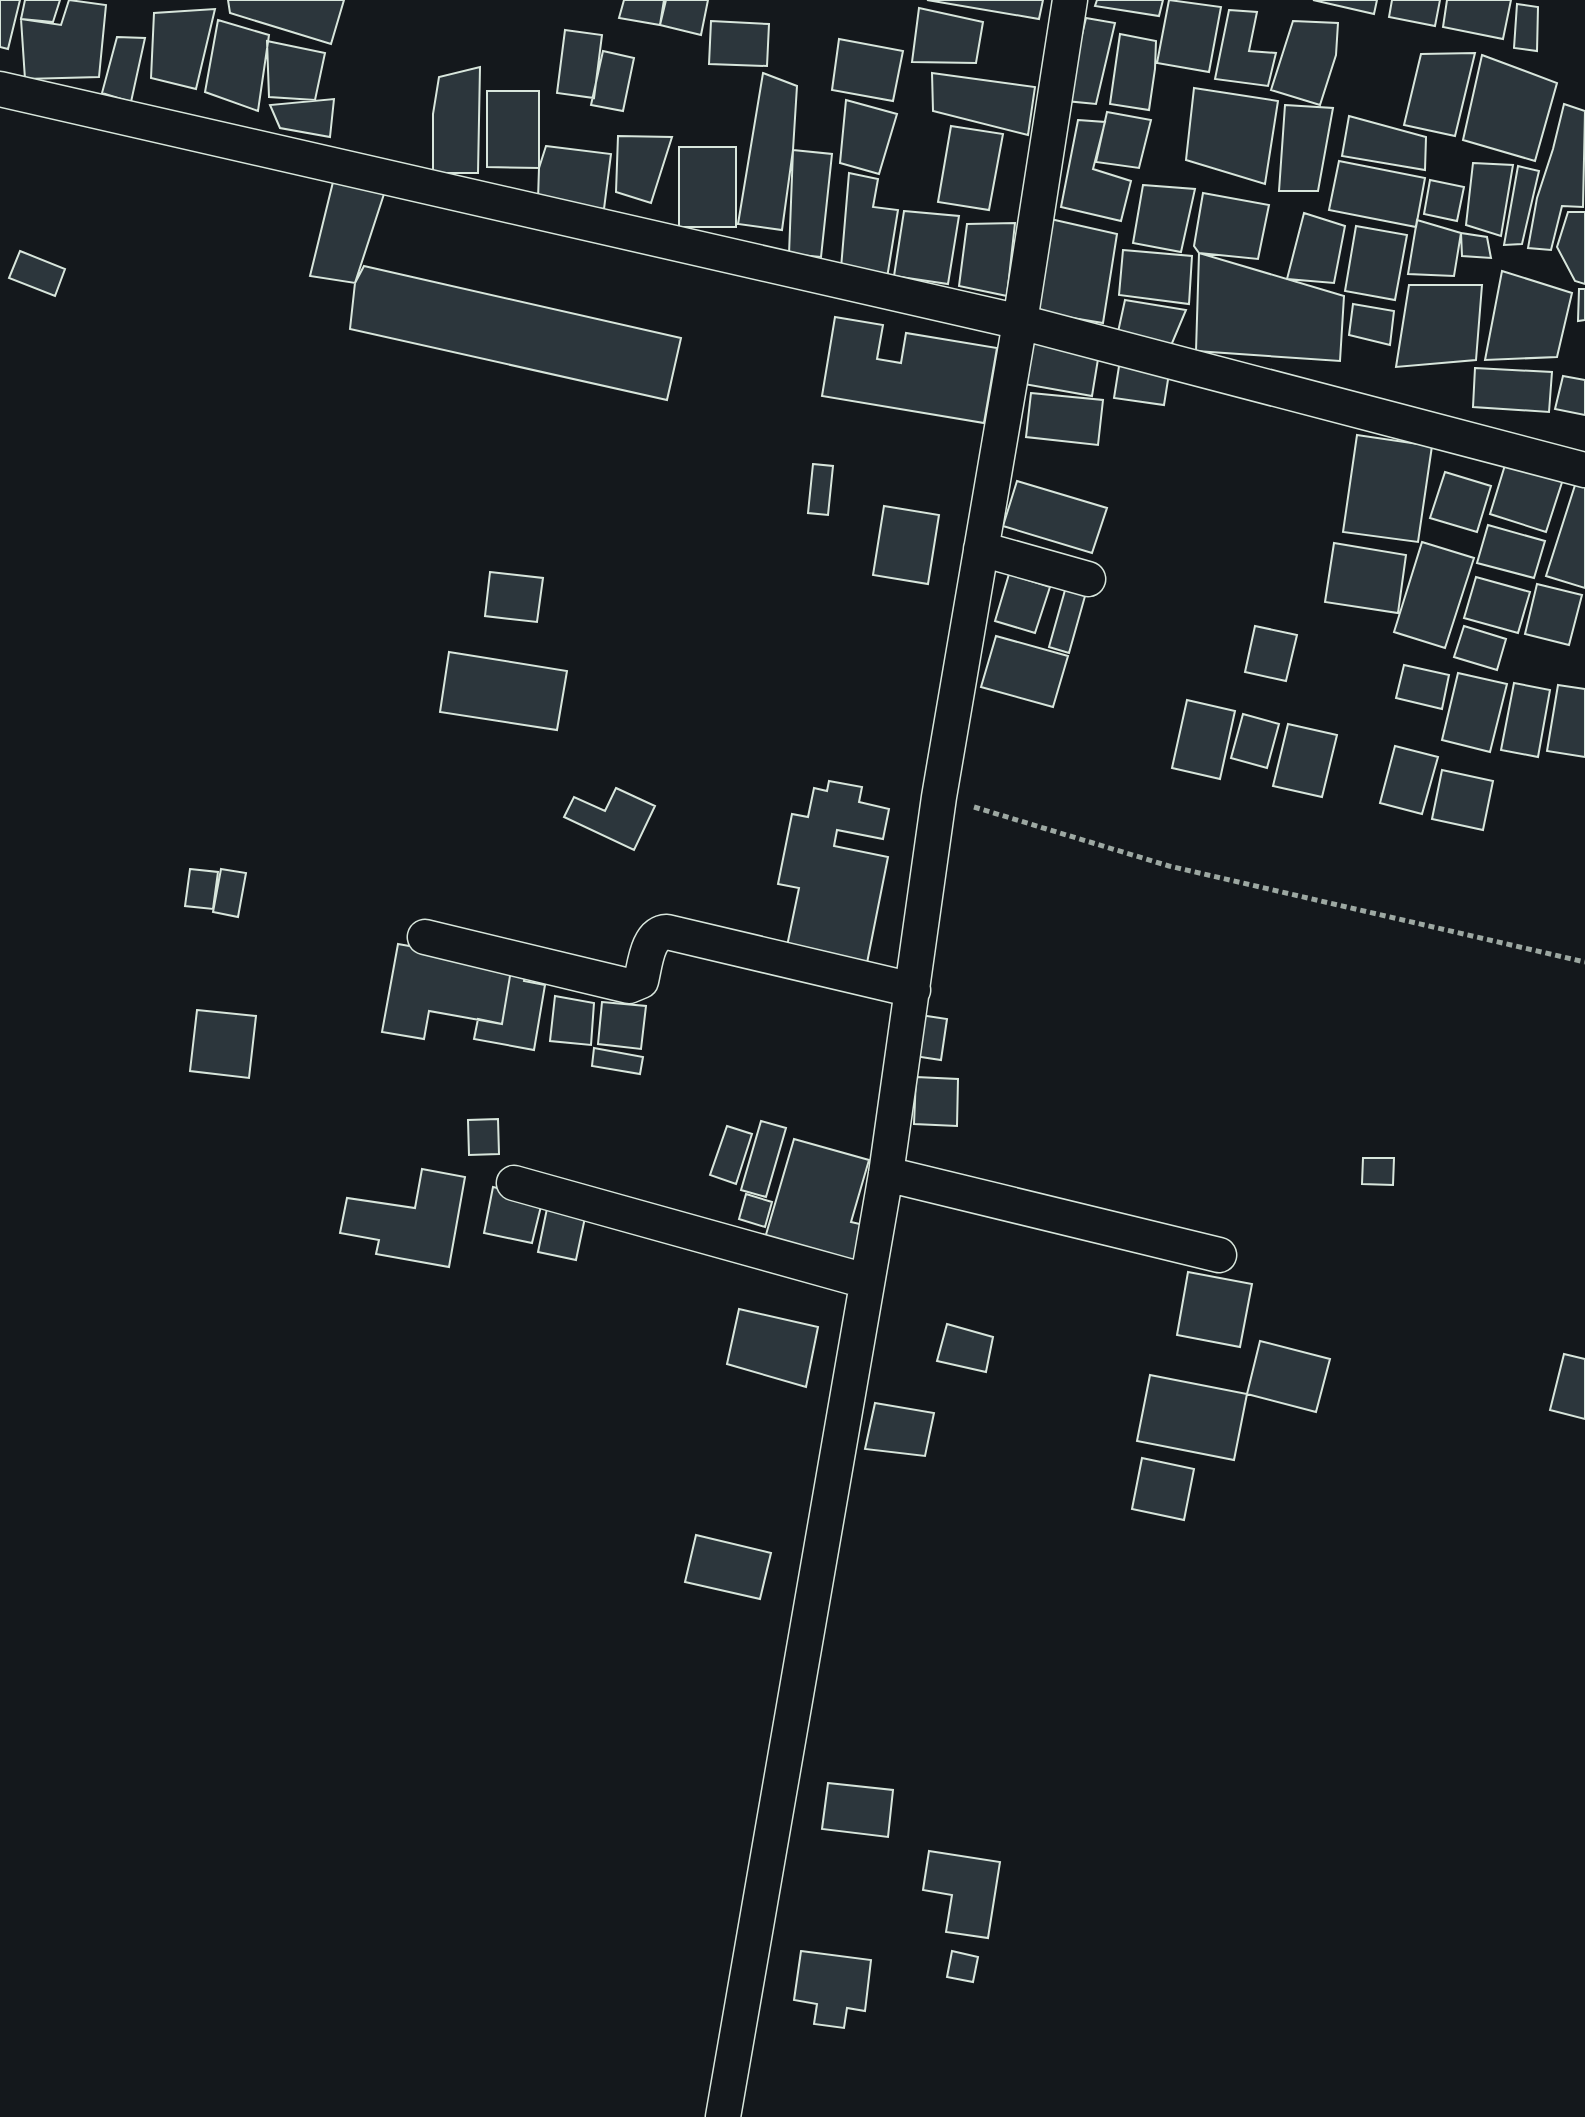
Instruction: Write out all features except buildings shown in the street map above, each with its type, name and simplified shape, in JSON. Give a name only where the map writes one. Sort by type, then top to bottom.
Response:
[{"type":"street","points":[[723,2117],[886,1174],[939,797],[1020,322],[1070,0]]},
{"type":"street","points":[[0,89],[1020,322],[1585,470]]},
{"type":"street","points":[[981,549],[1088,579]]},
{"type":"street","points":[[425,937],[629,986],[641,981],[653,938],[660,932],[667,932],[913,990]]},
{"type":"street","points":[[886,1174],[1219,1255]]},
{"type":"street","points":[[514,1183],[866,1281]]},
{"type":"path","points":[[939,797],[1169,866],[1585,962]]}]
